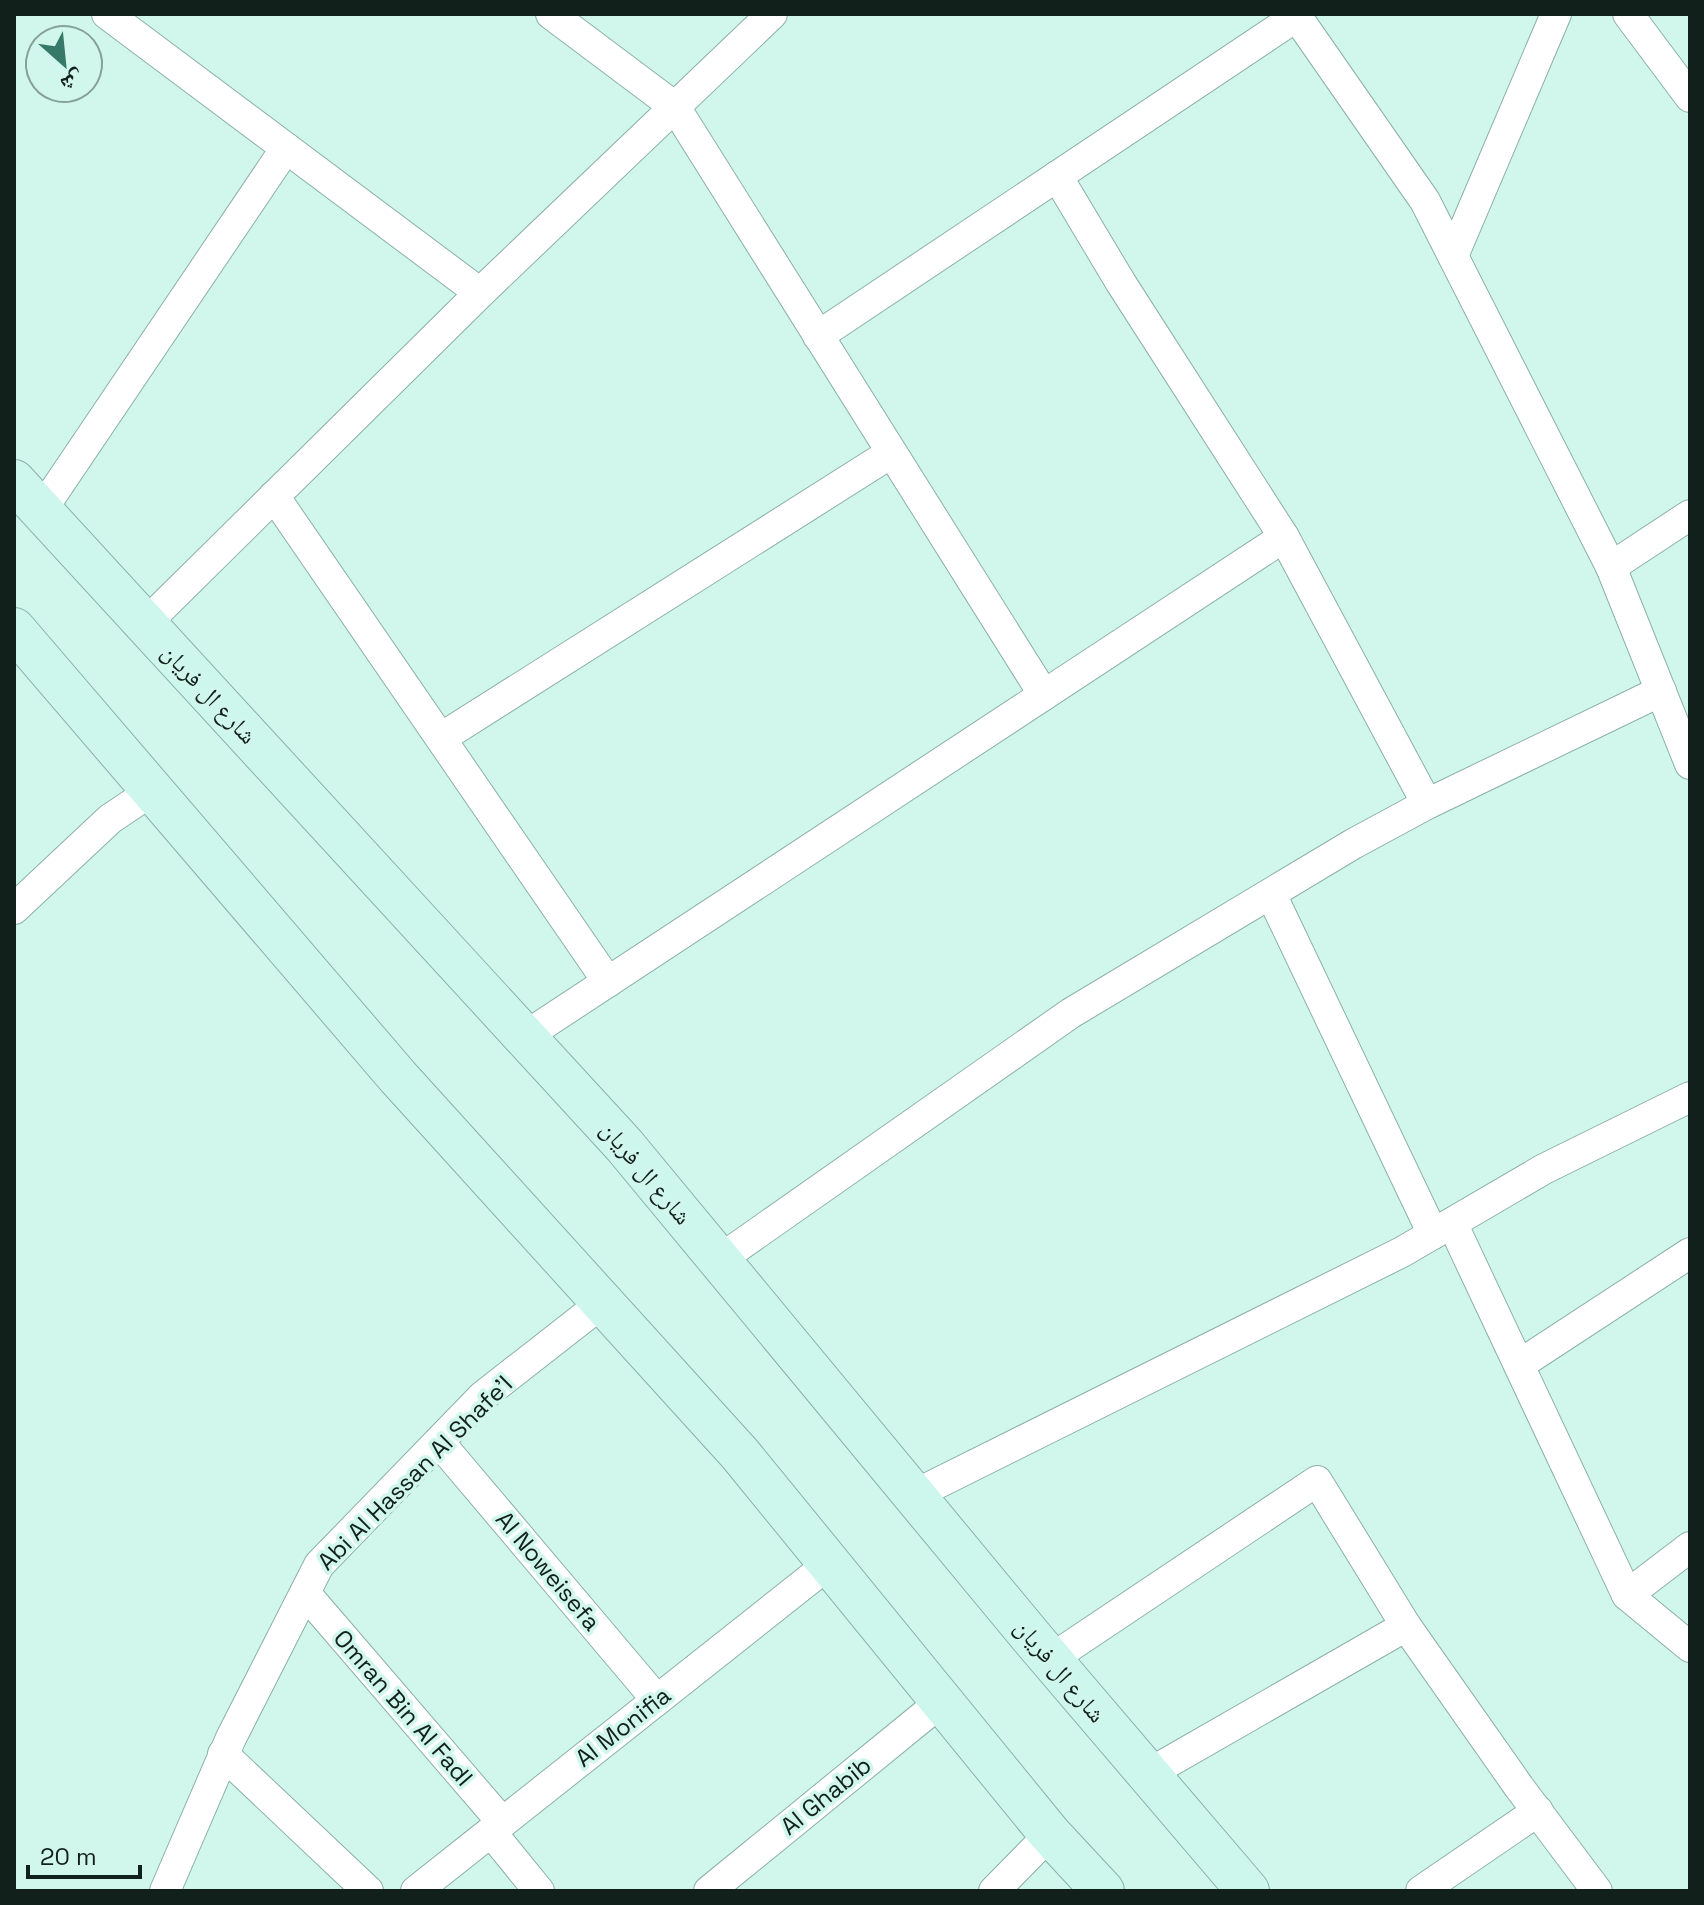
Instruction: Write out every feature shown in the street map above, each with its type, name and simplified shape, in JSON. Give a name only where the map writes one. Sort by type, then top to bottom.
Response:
[{"type":"main road","name":"شارع ال فريان","points":[[27,496],[624,1145],[1248,1891]]},
{"type":"main road","points":[[14,629],[398,1077],[740,1454],[1050,1834],[1103,1891]]},
{"type":"street","points":[[107,14],[480,293]]},
{"type":"street","points":[[551,14],[675,107],[1044,695]]},
{"type":"street","points":[[145,624],[480,293],[772,14]]},
{"type":"street","points":[[1453,256],[1556,14]]},
{"type":"street","points":[[1628,14],[1690,97]]},
{"type":"street","points":[[818,336],[1296,15],[1425,201],[1611,567],[1673,701],[1690,764]]},
{"type":"street","points":[[27,496],[286,148]]},
{"type":"street","points":[[1057,176],[1121,283],[1284,537],[1427,804]]},
{"type":"street","points":[[441,738],[891,453]]},
{"type":"street","points":[[274,496],[608,982]]},
{"type":"street","points":[[1611,567],[1690,515]]},
{"type":"street","points":[[524,1037],[1284,537]]},
{"type":"street","points":[[719,1260],[1071,1013],[1353,844],[1427,804],[1673,701]]},
{"type":"street","points":[[14,909],[110,819],[153,790]]},
{"type":"street","points":[[1271,894],[1443,1228],[1519,1365],[1627,1595],[1690,1647]]},
{"type":"street","points":[[914,1495],[1388,1259],[1544,1169],[1690,1097]]},
{"type":"street","points":[[1519,1365],[1690,1253]]},
{"type":"street","name":"Abi Al Hassan Al Shafe'I","points":[[165,1891],[223,1754],[319,1565],[483,1396],[602,1303]]},
{"type":"street","name":"Al Noweisefa","points":[[439,1442],[657,1700]]},
{"type":"street","points":[[1051,1659],[1317,1481],[1406,1626],[1597,1891]]},
{"type":"street","points":[[1627,1595],[1690,1547]]},
{"type":"street","name":"Al Monifia","points":[[416,1891],[830,1563]]},
{"type":"street","name":"Omran Bin Al Fadl","points":[[305,1593],[497,1827],[539,1891]]},
{"type":"street","points":[[1148,1774],[1406,1626]]},
{"type":"street","name":"Al Ghabib","points":[[709,1891],[942,1701]]},
{"type":"street","points":[[223,1754],[368,1891]]},
{"type":"street","points":[[1421,1891],[1538,1811]]},
{"type":"street","points":[[994,1891],[1050,1834]]}]
